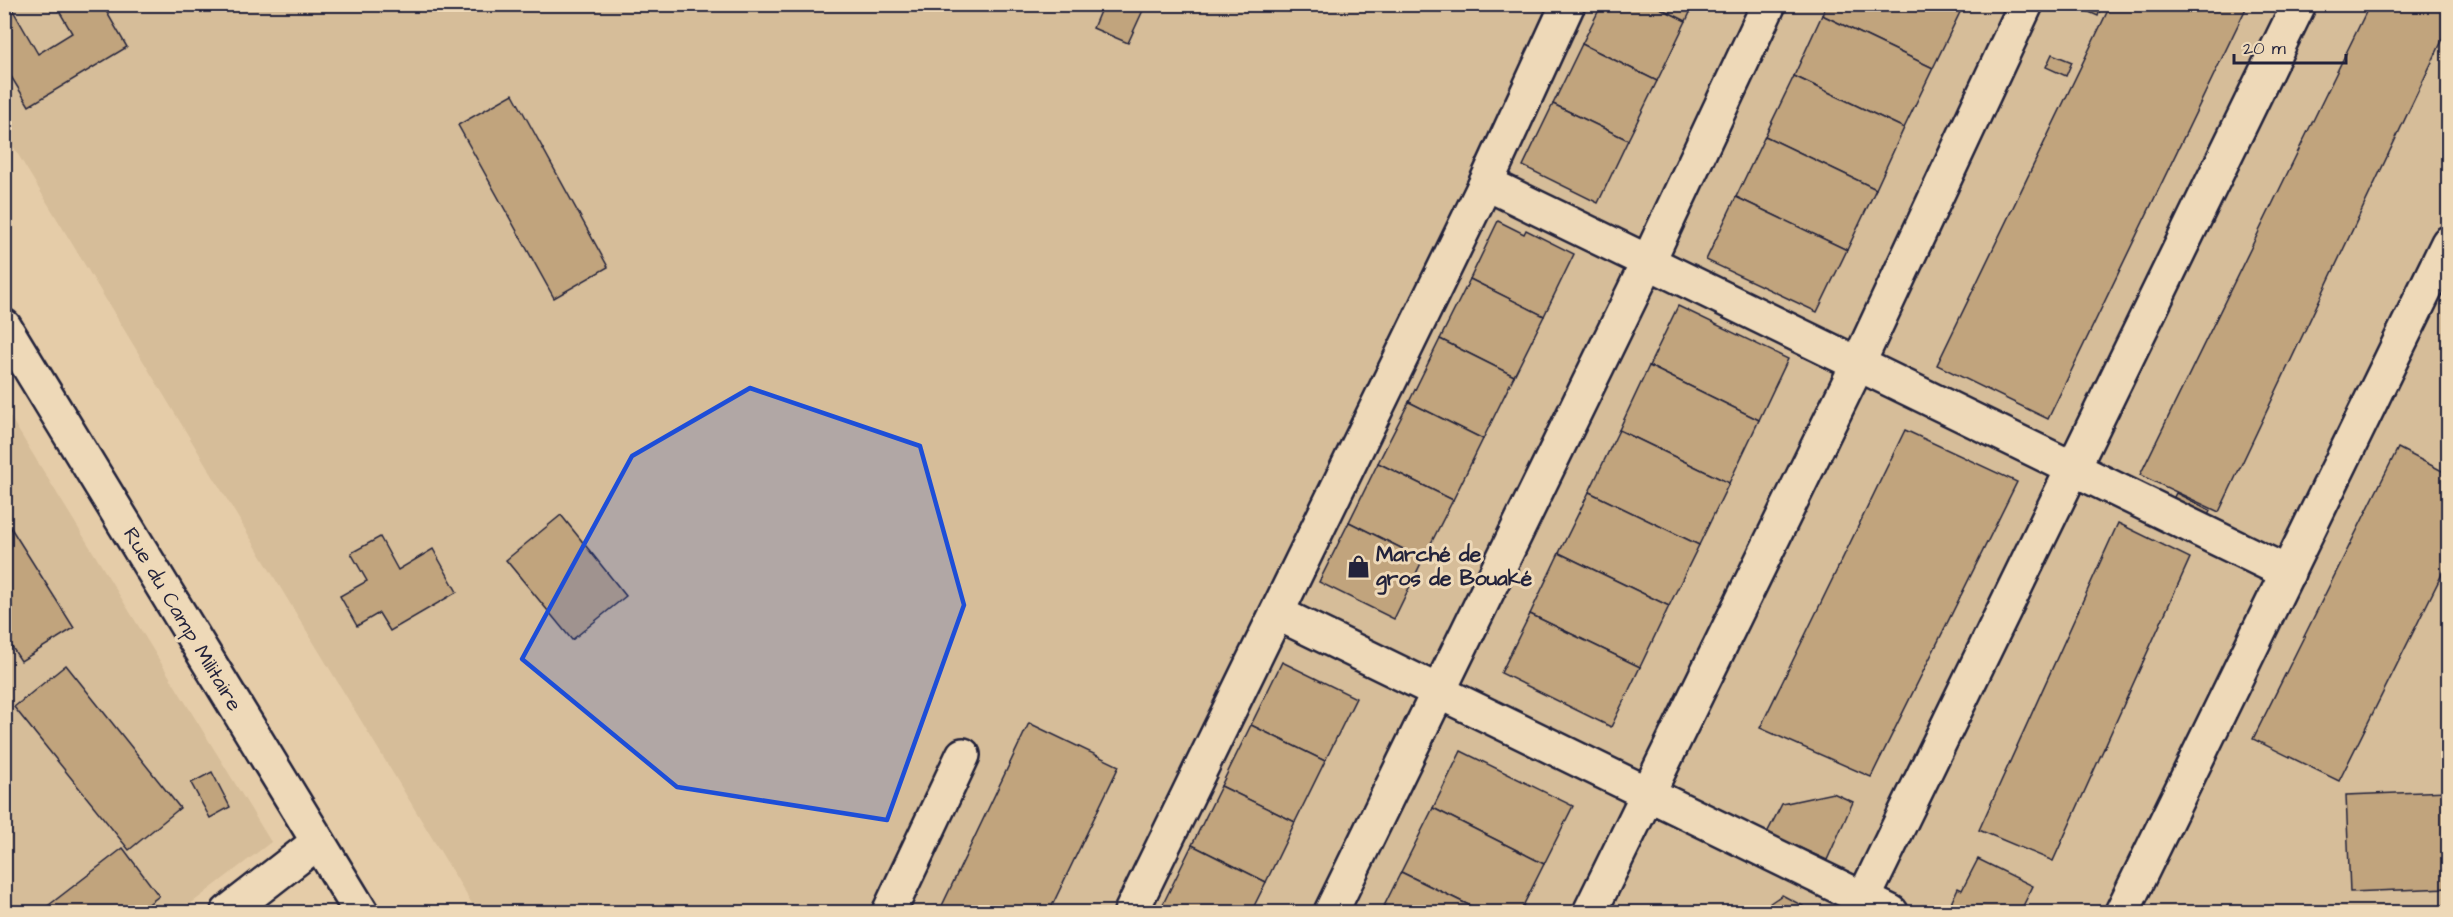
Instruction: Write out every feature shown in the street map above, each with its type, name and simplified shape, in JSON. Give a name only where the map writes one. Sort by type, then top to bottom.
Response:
[{"type":"street","points":[[1131,912],[1486,183],[1568,4]]},
{"type":"street","points":[[1331,912],[1648,262],[1769,4]]},
{"type":"street","points":[[1590,912],[1858,364],[2026,4]]},
{"type":"street","points":[[1277,613],[1648,794],[1870,908],[2073,469],[2299,4]]},
{"type":"street","points":[[1486,183],[2288,573]]},
{"type":"street","points":[[2122,912],[2448,243]]},
{"type":"street","name":"Rue du Camp Militaire","points":[[4,326],[362,912]]},
{"type":"street","points":[[889,912],[963,755]]},
{"type":"street","points":[[228,912],[318,842]]},
{"type":"highlighted area","points":[[750,388],[920,446],[964,605],[887,820],[677,787],[522,659],[632,456]]},
{"type":"shaded area","name":"Marché de gros de Bouaké","points":[[5,5],[2448,5],[2448,912],[477,912],[5,133]]},
{"type":"shaded area","points":[[4,407],[271,842],[180,912],[5,912]]},
{"type":"building","points":[[4,4],[15,4],[11,7],[38,54],[72,33],[55,4],[102,4],[127,47],[29,106],[4,65]]},
{"type":"building","points":[[1103,4],[1145,6],[1128,43],[1093,28]]},
{"type":"building","points":[[1602,4],[1652,4],[1686,21],[1657,81],[1582,44]]},
{"type":"building","points":[[1652,4],[1694,4],[1686,21]]},
{"type":"building","points":[[1827,4],[1959,4],[1963,6],[1933,68],[1822,15]]},
{"type":"building","points":[[2071,4],[2102,4],[2098,16]]},
{"type":"building","points":[[2111,4],[2248,4],[2048,419],[1937,365]]},
{"type":"building","points":[[2370,4],[2437,4],[2448,9],[2448,28],[2219,512],[2140,475]]},
{"type":"building","points":[[1822,15],[1933,68],[1904,128],[1794,76]]},
{"type":"building","points":[[1582,44],[1657,81],[1628,140],[1553,104]]},
{"type":"building","points":[[2052,54],[2072,62],[2066,76],[2046,67]]},
{"type":"building","points":[[1794,76],[1904,128],[1876,189],[1765,136]]},
{"type":"building","points":[[513,94],[608,267],[554,298],[458,125]]},
{"type":"building","points":[[1553,104],[1628,140],[1598,203],[1523,166]]},
{"type":"building","points":[[1765,136],[1876,189],[1847,250],[1736,197]]},
{"type":"building","points":[[1736,197],[1847,250],[1817,312],[1706,260]]},
{"type":"building","points":[[1498,221],[1524,234],[1526,230],[1574,254],[1544,316],[1470,279]]},
{"type":"building","points":[[1470,279],[1544,316],[1514,376],[1440,339]]},
{"type":"building","points":[[1678,306],[1788,359],[1759,420],[1649,366]]},
{"type":"building","points":[[1440,339],[1514,376],[1483,439],[1409,402]]},
{"type":"building","points":[[1649,366],[1759,420],[1729,483],[1619,430]]},
{"type":"building","points":[[1409,402],[1483,439],[1453,500],[1378,463]]},
{"type":"building","points":[[1619,430],[1729,483],[1699,545],[1589,492]]},
{"type":"building","points":[[1905,430],[2017,482],[1871,777],[1760,728]]},
{"type":"building","points":[[2398,448],[2448,474],[2448,562],[2339,781],[2253,739]]},
{"type":"building","points":[[1378,463],[1453,500],[1423,559],[1349,522]]},
{"type":"building","points":[[1589,492],[1699,545],[1669,606],[1559,553]]},
{"type":"building","points":[[2176,493],[2210,510],[2207,517],[2172,501]]},
{"type":"building","points":[[561,515],[626,596],[572,640],[506,560]]},
{"type":"building","points":[[4,517],[74,628],[21,661],[4,635]]},
{"type":"building","points":[[1349,522],[1423,559],[1394,619],[1319,582]]},
{"type":"building","points":[[2118,523],[2190,558],[2053,861],[1979,830]]},
{"type":"building","points":[[380,537],[398,570],[433,549],[457,592],[390,631],[379,613],[357,626],[340,596],[367,581],[351,553]]},
{"type":"building","points":[[1559,553],[1669,606],[1640,667],[1530,614]]},
{"type":"building","points":[[1530,614],[1640,667],[1611,727],[1501,673]]},
{"type":"building","points":[[1282,662],[1356,698],[1325,761],[1251,725]]},
{"type":"building","points":[[66,665],[180,808],[129,850],[14,707]]},
{"type":"building","points":[[1029,723],[1119,766],[1049,912],[939,912]]},
{"type":"building","points":[[1251,725],[1325,761],[1295,822],[1221,786]]},
{"type":"building","points":[[1461,751],[1573,806],[1544,864],[1433,808]]},
{"type":"building","points":[[212,772],[230,807],[210,818],[191,783]]},
{"type":"building","points":[[1221,786],[1295,822],[1266,882],[1192,845]]},
{"type":"building","points":[[2448,791],[2448,888],[2350,892],[2346,795]]},
{"type":"building","points":[[1833,793],[1853,802],[1827,860],[1767,833],[1782,804]]},
{"type":"building","points":[[1433,808],[1544,864],[1520,912],[1483,912],[1401,872]]},
{"type":"building","points":[[1192,845],[1266,882],[1251,912],[1176,912],[1162,906]]},
{"type":"building","points":[[123,848],[159,896],[138,912],[40,912]]},
{"type":"building","points":[[1978,859],[2033,886],[2020,912],[1947,912],[1958,888],[1962,890]]},
{"type":"building","points":[[1401,872],[1483,912],[1381,912]]},
{"type":"building","points":[[1782,895],[1803,906],[1800,912],[1757,912]]},
{"type":"place","name":"Marché de gros de Bouaké","points":[[1358,566]]}]
